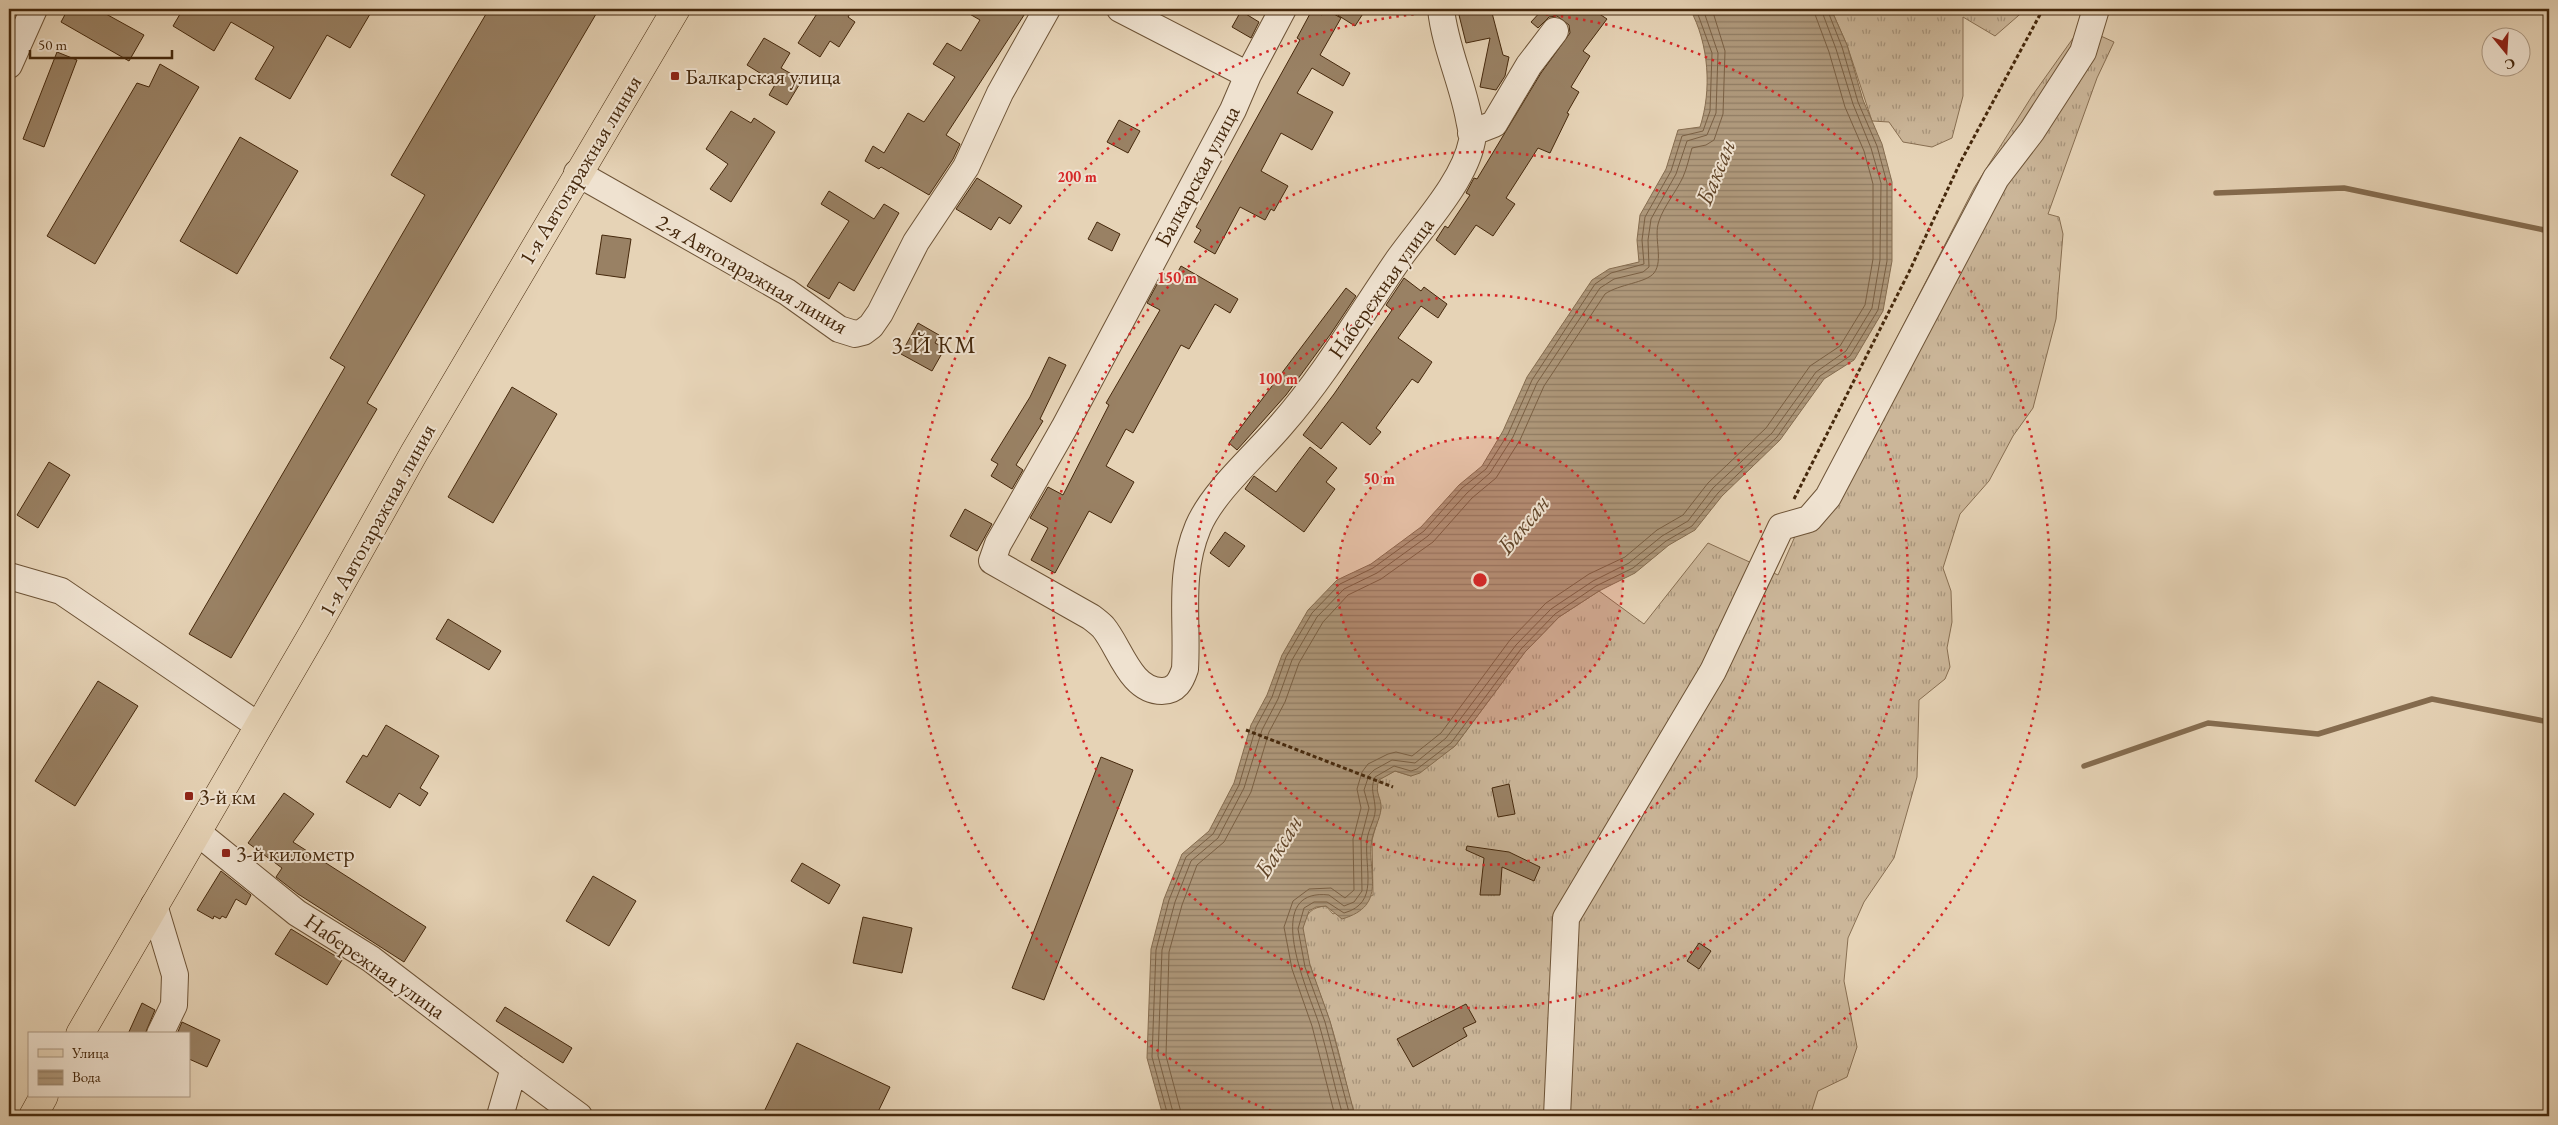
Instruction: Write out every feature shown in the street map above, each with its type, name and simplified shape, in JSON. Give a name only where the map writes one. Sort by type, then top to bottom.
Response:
[{"type":"main road","name":"1-я Автогаражная линия","points":[[81,1032],[577,173],[676,9]]},
{"type":"main road","points":[[33,1116],[43,1098]]},
{"type":"street","points":[[9,65],[34,9]]},
{"type":"street","name":"2-я Автогаражная линия","points":[[577,173],[788,292],[839,329],[855,334],[863,332],[871,326],[880,313],[916,242],[966,166],[1000,93],[1047,9]]},
{"type":"street","points":[[1120,9],[1248,75]]},
{"type":"street","name":"Балкарская улица","points":[[992,562],[998,544],[1064,428],[1233,110],[1248,75],[1283,9]]},
{"type":"street","name":"Набережная улица","points":[[992,562],[1091,617],[1103,628],[1126,666],[1149,687],[1159,691],[1169,691],[1176,687],[1185,669],[1184,581],[1186,563],[1199,524],[1224,490],[1296,408],[1400,258],[1444,199],[1463,165],[1473,140],[1464,96],[1442,26],[1441,9]]},
{"type":"street","points":[[1557,1116],[1566,918],[1713,671],[1781,527],[1809,519],[1828,497],[1996,178],[2032,131],[2083,52],[2096,9]]},
{"type":"street","points":[[1471,133],[1494,124],[1529,65],[1555,30]]},
{"type":"street","points":[[9,576],[61,591],[259,726]]},
{"type":"street","name":"Набережная улица","points":[[197,832],[297,913],[371,959],[579,1116]]},
{"type":"street","points":[[154,905],[175,975],[174,1005],[161,1032]]},
{"type":"street","points":[[500,1116],[514,1068]]},
{"type":"path","points":[[1781,527],[1909,272],[1960,163],[2043,9]]},
{"type":"path","points":[[1246,730],[1392,787]]},
{"type":"green space","points":[[1831,9],[2026,9],[1995,36],[1963,17],[1963,96],[1952,138],[1932,147],[1903,142],[1889,122],[1872,121],[1847,45]]},
{"type":"green space","points":[[2081,27],[2114,42],[2097,78],[2048,214],[2059,217],[2063,234],[2056,319],[2033,408],[2013,436],[1989,481],[1960,514],[1943,568],[1951,591],[1952,622],[1947,648],[1950,667],[1945,679],[1919,700],[1917,777],[1894,858],[1864,902],[1848,938],[1844,981],[1857,1047],[1847,1077],[1818,1091],[1810,1116],[1355,1116],[1333,1031],[1308,959],[1303,927],[1308,914],[1313,909],[1326,906],[1333,914],[1373,895],[1372,840],[1381,808],[1376,789],[1379,779],[1395,771],[1411,776],[1455,746],[1525,652],[1559,617],[1599,591],[1644,624],[1708,543],[1778,575],[1796,534],[1974,188],[2032,96]]},
{"type":"water","name":"Баксан","points":[[1690,9],[1831,9],[1847,45],[1863,100],[1882,144],[1892,182],[1892,261],[1883,311],[1854,360],[1824,379],[1780,440],[1722,496],[1695,530],[1669,545],[1635,573],[1599,591],[1559,617],[1525,652],[1455,746],[1420,773],[1411,776],[1395,771],[1379,780],[1377,789],[1381,809],[1372,839],[1371,896],[1366,905],[1357,913],[1342,919],[1326,906],[1316,907],[1309,911],[1303,928],[1310,965],[1330,1021],[1355,1116],[1163,1116],[1147,1058],[1151,949],[1164,899],[1182,854],[1209,831],[1234,783],[1251,725],[1267,695],[1282,655],[1308,610],[1337,580],[1371,564],[1421,527],[1459,485],[1482,466],[1503,431],[1527,377],[1592,280],[1609,269],[1639,262],[1637,240],[1640,215],[1666,169],[1678,130],[1700,127],[1704,113],[1707,83],[1705,52]]},
{"type":"building","points":[[68,9],[97,9],[144,35],[129,61],[61,22]]},
{"type":"building","points":[[183,9],[373,9],[350,48],[327,35],[290,99],[255,79],[274,47],[231,22],[214,51],[173,26]]},
{"type":"building","points":[[489,9],[599,9],[367,403],[377,409],[231,658],[189,634],[345,367],[330,358],[425,195],[391,175]]},
{"type":"building","points":[[820,9],[853,9],[848,17],[855,22],[839,47],[830,41],[820,57],[798,43]]},
{"type":"building","points":[[961,9],[1028,9],[946,135],[960,144],[953,159],[929,195],[881,167],[879,169],[865,161],[873,146],[884,153],[908,113],[924,122],[955,77],[933,64],[947,43],[961,51],[980,20]]},
{"type":"building","points":[[1325,9],[1341,18],[1320,55],[1350,73],[1343,86],[1312,68],[1297,93],[1333,112],[1312,150],[1281,133],[1261,171],[1288,186],[1274,211],[1271,209],[1265,220],[1240,207],[1215,254],[1194,242],[1201,230],[1196,227],[1300,40],[1297,38],[1312,10],[1322,15]]},
{"type":"building","points":[[1328,9],[1366,9],[1355,26]]},
{"type":"building","points":[[1466,9],[1491,9],[1503,55],[1509,57],[1505,76],[1496,90],[1480,87],[1490,38],[1466,43],[1458,11]]},
{"type":"building","points":[[1543,9],[1592,9],[1607,19],[1583,51],[1590,56],[1571,87],[1579,92],[1567,113],[1569,114],[1550,153],[1538,148],[1506,198],[1515,204],[1493,236],[1476,225],[1455,255],[1436,240],[1445,226],[1448,228],[1470,195],[1466,193],[1474,178],[1477,179],[1541,73],[1570,33],[1569,25],[1557,16],[1549,17],[1538,28],[1531,22]]},
{"type":"building","points":[[1241,11],[1259,22],[1251,38],[1232,27]]},
{"type":"building","points":[[764,38],[790,53],[781,68],[802,80],[787,105],[769,95],[776,83],[747,65]]},
{"type":"building","points":[[57,52],[77,60],[44,147],[23,139]]},
{"type":"building","points":[[160,64],[199,87],[95,264],[47,236],[137,83],[149,87]]},
{"type":"building","points":[[731,111],[751,123],[754,118],[775,132],[731,202],[710,189],[728,164],[706,149]]},
{"type":"building","points":[[1119,120],[1140,131],[1128,153],[1107,142]]},
{"type":"building","points":[[240,137],[298,171],[237,274],[180,241]]},
{"type":"building","points":[[977,178],[1022,206],[1010,224],[999,217],[991,230],[956,209]]},
{"type":"building","points":[[829,191],[874,219],[884,204],[899,213],[854,291],[839,282],[829,299],[807,286],[849,221],[821,204]]},
{"type":"building","points":[[1097,222],[1120,234],[1112,251],[1088,239]]},
{"type":"building","points":[[602,235],[631,239],[625,278],[596,274]]},
{"type":"building","points":[[1181,266],[1238,299],[1230,313],[1215,304],[1189,349],[1181,345],[1133,433],[1126,429],[1106,466],[1134,482],[1111,523],[1089,511],[1055,573],[1031,560],[1048,528],[1030,518],[1048,487],[1063,495],[1109,405],[1106,403],[1160,310],[1147,303],[1163,273],[1174,279]]},
{"type":"building","points":[[1404,278],[1421,291],[1424,287],[1447,304],[1438,318],[1421,306],[1398,338],[1432,362],[1418,383],[1412,379],[1376,428],[1381,432],[1370,445],[1342,422],[1321,449],[1303,435],[1392,310],[1386,305]]},
{"type":"building","points":[[1346,288],[1356,296],[1330,335],[1286,395],[1237,450],[1229,443]]},
{"type":"building","points":[[918,323],[939,335],[935,343],[945,348],[932,371],[901,354]]},
{"type":"building","points":[[1049,357],[1066,365],[1040,419],[1043,421],[1016,465],[1023,470],[1012,489],[991,476],[998,464],[991,460],[1030,397]]},
{"type":"building","points":[[512,387],[557,414],[493,523],[448,497]]},
{"type":"building","points":[[1310,447],[1337,468],[1326,482],[1335,489],[1304,532],[1245,489],[1254,476],[1276,492]]},
{"type":"building","points":[[49,462],[70,475],[38,528],[17,515]]},
{"type":"building","points":[[965,509],[992,524],[977,551],[950,536]]},
{"type":"building","points":[[1225,532],[1245,546],[1229,567],[1210,553]]},
{"type":"building","points":[[448,619],[501,651],[489,670],[436,639]]},
{"type":"building","points":[[98,681],[138,706],[75,806],[35,781]]},
{"type":"building","points":[[386,725],[439,756],[420,788],[428,793],[420,806],[399,793],[390,808],[346,782],[363,755],[367,757]]},
{"type":"building","points":[[1101,757],[1133,770],[1044,1000],[1012,988]]},
{"type":"building","points":[[1509,784],[1515,814],[1498,817],[1492,788]]},
{"type":"building","points":[[284,793],[314,814],[293,842],[426,927],[404,962],[298,894],[276,877],[282,868],[248,843]]},
{"type":"building","points":[[1467,846],[1509,852],[1540,867],[1534,881],[1502,867],[1500,895],[1480,895],[1484,858],[1466,850]]},
{"type":"building","points":[[802,863],[840,885],[829,904],[791,881]]},
{"type":"building","points":[[221,871],[251,895],[246,905],[236,899],[226,918],[222,916],[220,919],[214,916],[213,919],[197,910]]},
{"type":"building","points":[[593,876],[636,901],[609,946],[566,921]]},
{"type":"building","points":[[863,917],[912,928],[902,973],[853,963]]},
{"type":"building","points":[[291,929],[342,960],[327,985],[275,954]]},
{"type":"building","points":[[1699,943],[1711,951],[1699,969],[1687,961]]},
{"type":"building","points":[[142,1003],[155,1010],[146,1032],[129,1032]]},
{"type":"building","points":[[1466,1004],[1476,1022],[1463,1028],[1467,1036],[1413,1067],[1397,1039]]},
{"type":"building","points":[[505,1007],[572,1048],[563,1063],[496,1021]]},
{"type":"building","points":[[182,1022],[220,1040],[207,1067],[190,1059],[190,1032],[178,1032]]},
{"type":"building","points":[[797,1043],[890,1087],[876,1116],[762,1116]]},
{"type":"waterway","points":[[2216,193],[2344,188],[2549,231]]},
{"type":"waterway","points":[[2084,766],[2208,723],[2318,734],[2432,699],[2549,722]]},
{"type":"place","name":"Балкарская улица","points":[[675,76]]},
{"type":"place","name":"3-й км","points":[[189,796]]},
{"type":"place","name":"3-й километр","points":[[226,853]]},
{"type":"district","name":"3-Й КМ","points":[[934,344]]}]
